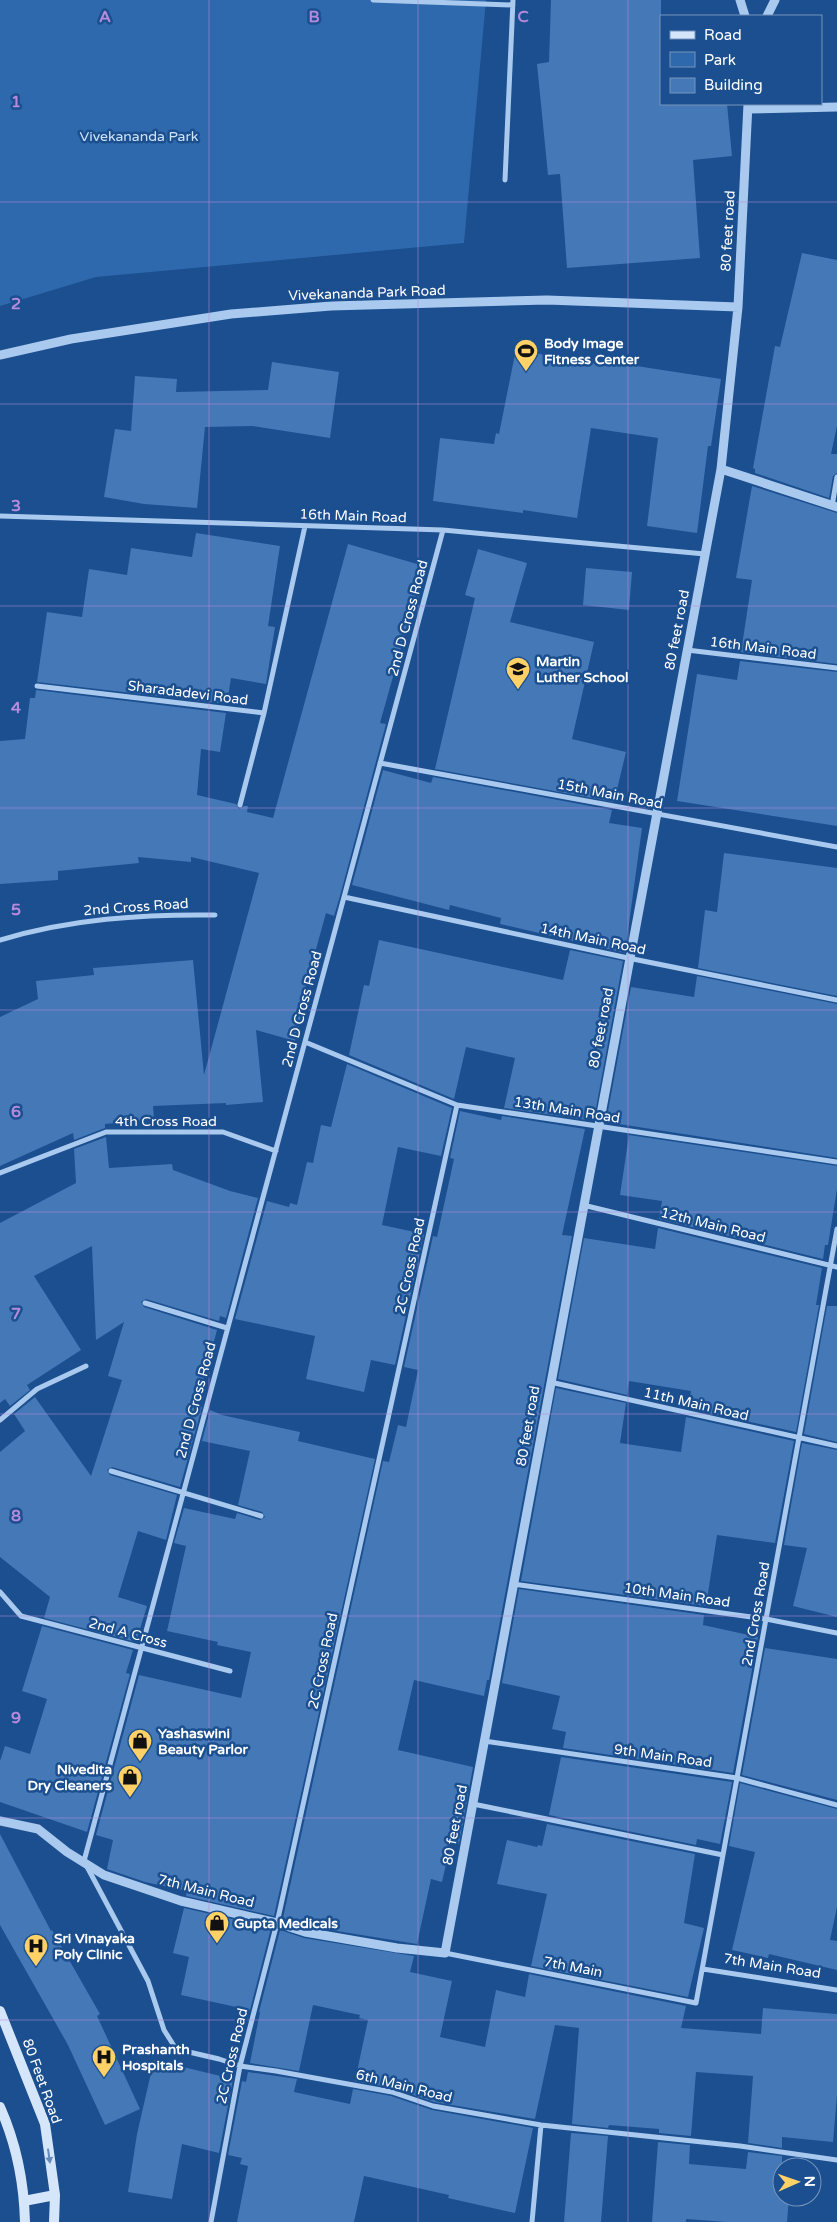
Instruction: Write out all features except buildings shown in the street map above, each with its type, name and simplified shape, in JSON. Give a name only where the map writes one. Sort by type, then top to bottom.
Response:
[{"type":"main road","name":"80 Feet Road","points":[[1,2016],[45,2124],[55,2195],[54,2222]]},
{"type":"main road","points":[[0,2107],[12,2133],[24,2201],[24,2222]]},
{"type":"main road","points":[[24,2201],[55,2195]]},
{"type":"street","points":[[373,0],[513,2],[505,180]]},
{"type":"street","points":[[740,0],[745,15]]},
{"type":"street","points":[[768,15],[775,0]]},
{"type":"street","points":[[748,107],[837,107]]},
{"type":"street","name":"80 feet road","points":[[445,1953],[628,958],[721,469],[738,307],[748,107]]},
{"type":"street","name":"Vivekananda Park Road","points":[[0,355],[71,339],[230,314],[331,306],[547,300],[738,307]]},
{"type":"street","points":[[721,469],[835,506],[837,477]]},
{"type":"street","name":"16th Main Road","points":[[0,516],[443,530],[705,554]]},
{"type":"street","name":"Sharadadevi Road","points":[[37,686],[264,714],[305,526]]},
{"type":"street","name":"2nd D Cross Road","points":[[84,1862],[443,530]]},
{"type":"street","name":"16th Main Road","points":[[687,650],[837,668]]},
{"type":"street","points":[[240,804],[264,714]]},
{"type":"street","name":"15th Main Road","points":[[380,763],[837,847]]},
{"type":"street","name":"14th Main Road","points":[[344,897],[628,958],[837,1000]]},
{"type":"street","name":"2nd Cross Road","points":[[0,940],[92,920],[157,914],[215,915]]},
{"type":"street","name":"13th Main Road","points":[[305,1042],[457,1105],[837,1162]]},
{"type":"street","name":"2C Cross Road","points":[[211,2222],[240,2066],[277,1922],[457,1105]]},
{"type":"street","name":"4th Cross Road","points":[[0,1173],[106,1132],[223,1132],[276,1150]]},
{"type":"street","name":"12th Main Road","points":[[583,1205],[837,1268]]},
{"type":"street","name":"2nd Cross Road","points":[[696,2004],[837,1229]]},
{"type":"street","points":[[145,1303],[227,1328]]},
{"type":"street","points":[[0,1420],[37,1389],[86,1366]]},
{"type":"street","name":"11th Main Road","points":[[550,1382],[837,1446]]},
{"type":"street","points":[[111,1471],[261,1516]]},
{"type":"street","name":"10th Main Road","points":[[513,1584],[766,1619],[837,1634]]},
{"type":"street","name":"2nd A Cross","points":[[0,1592],[21,1616],[230,1671]]},
{"type":"street","name":"9th Main Road","points":[[484,1741],[737,1778],[837,1805]]},
{"type":"street","points":[[472,1804],[723,1855]]},
{"type":"street","name":"7th Main Road","points":[[0,1821],[38,1829],[104,1875],[181,1902],[277,1922],[306,1932],[397,1948],[445,1953]]},
{"type":"street","name":"6th Main Road","points":[[84,1862],[148,1981],[164,2030],[176,2050],[219,2059],[240,2066],[392,2092],[433,2106],[541,2126],[711,2143],[837,2160]]},
{"type":"street","name":"7th Main","points":[[445,1953],[696,2004]]},
{"type":"street","name":"7th Main Road","points":[[702,1969],[837,1990]]},
{"type":"street","points":[[532,2222],[541,2126]]},
{"type":"green space","name":"Vivekananda Park","points":[[0,0],[486,0],[464,243],[96,277],[0,306]]},
{"type":"place","name":"Body Image Fitness Center","points":[[526,372]]},
{"type":"place","name":"Martin Luther School","points":[[518,690]]},
{"type":"place","name":"Yashaswini Beauty Parlor","points":[[140,1762]]},
{"type":"place","name":"Nivedita Dry Cleaners","points":[[130,1798]]},
{"type":"place","name":"Gupta Medicals","points":[[217,1944]]},
{"type":"place","name":"Sri Vinayaka Poly Clinic","points":[[36,1967]]},
{"type":"place","name":"Prashanth Hospitals","points":[[104,2078]]}]
